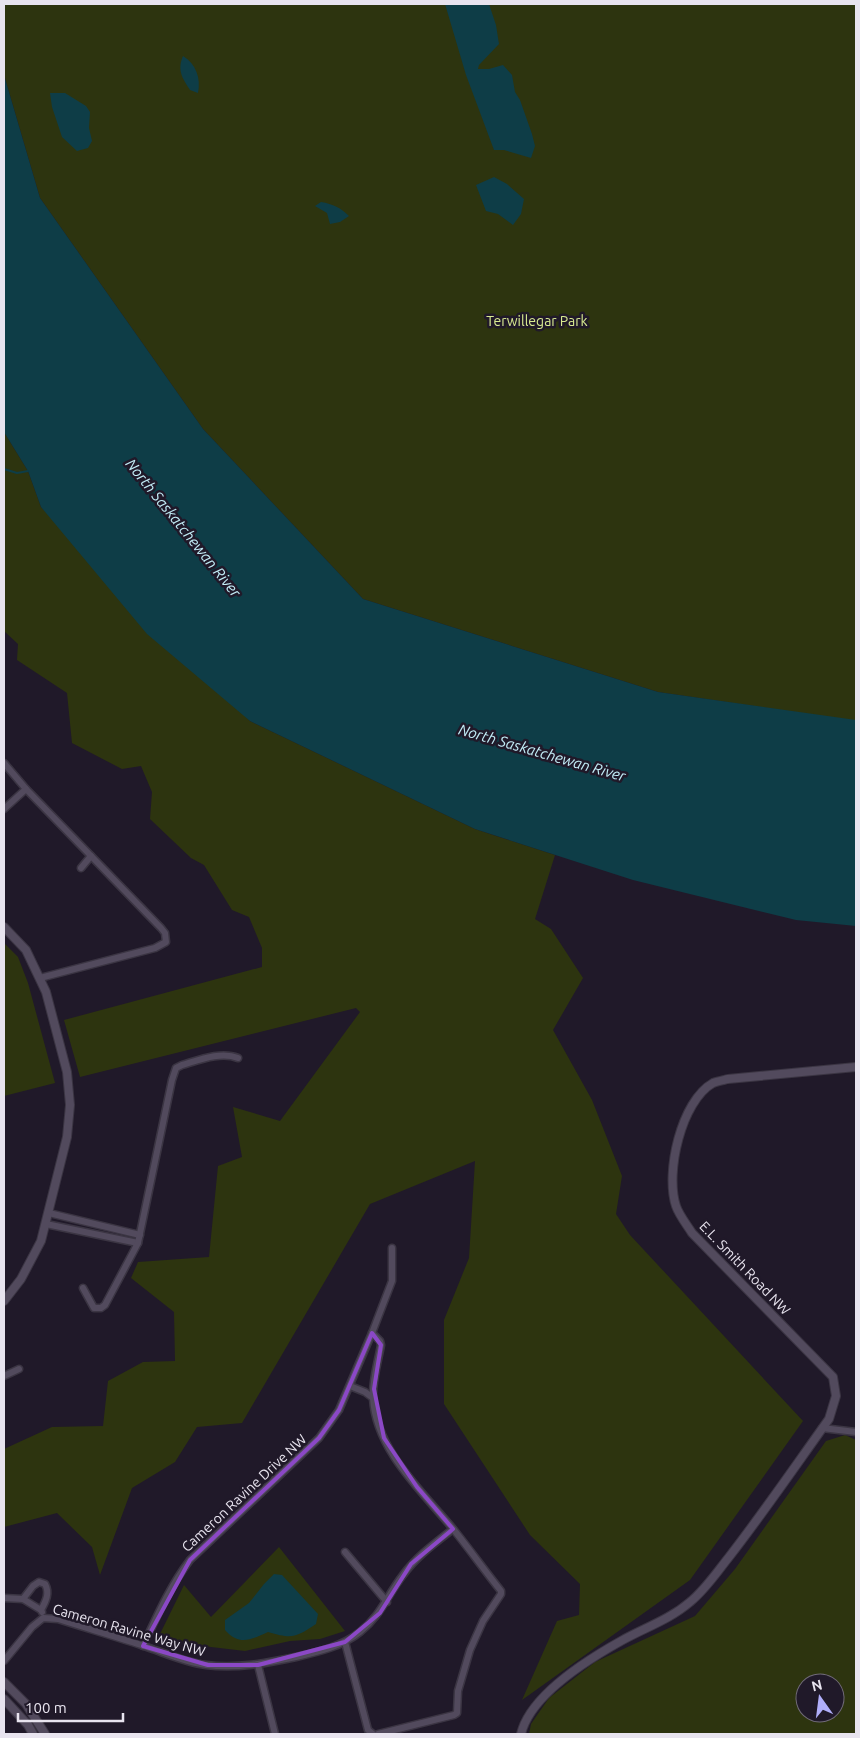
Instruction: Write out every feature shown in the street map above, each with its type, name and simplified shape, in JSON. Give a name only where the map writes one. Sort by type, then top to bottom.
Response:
[{"type":"street","points":[[4,763],[26,789],[165,933],[166,942],[155,948],[40,978]]},
{"type":"street","points":[[4,809],[26,789]]},
{"type":"street","points":[[81,868],[91,856]]},
{"type":"street","points":[[4,927],[26,950],[46,992],[67,1072],[70,1105],[67,1137],[41,1241],[25,1272],[4,1301]]},
{"type":"street","points":[[83,1288],[94,1308],[101,1308],[105,1305],[138,1243],[174,1072],[182,1065],[214,1057],[231,1055],[238,1058]]},
{"type":"street","name":"E.L. Smith Road NW","points":[[521,1734],[524,1723],[538,1703],[559,1682],[620,1641],[677,1613],[703,1591],[741,1542],[829,1418],[835,1399],[833,1377],[692,1233],[676,1208],[672,1188],[674,1150],[685,1121],[697,1098],[714,1083],[738,1078],[856,1067]]},
{"type":"street","points":[[49,1213],[140,1235]]},
{"type":"street","points":[[46,1224],[138,1243]]},
{"type":"street","name":"Cameron Ravine Drive NW","points":[[144,1646],[180,1573],[190,1560],[319,1438],[339,1410],[392,1281],[392,1248]]},
{"type":"street","points":[[372,1333],[380,1341],[381,1345],[373,1398],[380,1428],[396,1459],[501,1591],[501,1594],[482,1621],[470,1650],[458,1691],[457,1713],[378,1734]]},
{"type":"street","points":[[4,1376],[19,1369]]},
{"type":"street","points":[[350,1386],[365,1392],[373,1398]]},
{"type":"street","points":[[822,1428],[856,1432]]},
{"type":"street","name":"Cameron Ravine Way NW","points":[[4,1661],[32,1626],[43,1618],[58,1619],[185,1661],[208,1665],[231,1667],[258,1665],[313,1654],[345,1642],[358,1634],[387,1602],[401,1577],[411,1564],[453,1529]]},
{"type":"street","points":[[345,1552],[387,1602]]},
{"type":"street","points":[[23,1599],[33,1586],[39,1582],[45,1584],[48,1589],[41,1610],[43,1618]]},
{"type":"street","points":[[4,1598],[23,1599],[41,1610]]},
{"type":"street","points":[[345,1642],[368,1730],[373,1734]]},
{"type":"street","points":[[258,1665],[275,1734]]},
{"type":"street","points":[[4,1682],[26,1704],[45,1734]]},
{"type":"street","points":[[4,1699],[28,1725],[33,1734]]},
{"type":"highlighted area","points":[[372,1333],[381,1345],[374,1389],[384,1438],[417,1487],[453,1529],[411,1564],[380,1613],[345,1642],[258,1665],[208,1665],[143,1646],[190,1560],[319,1438],[339,1410]]},
{"type":"green space","name":"Terwillegar Park","points":[[4,4],[856,4],[856,721],[658,692],[363,599],[203,429],[40,198],[4,75]]},
{"type":"green space","points":[[4,432],[28,471],[41,507],[250,721],[475,829],[555,855],[535,919],[551,929],[583,978],[553,1030],[592,1100],[622,1176],[616,1214],[630,1235],[803,1421],[690,1580],[522,1700],[557,1621],[579,1615],[580,1584],[530,1535],[444,1404],[444,1320],[469,1258],[475,1161],[370,1204],[242,1423],[197,1427],[175,1462],[132,1488],[100,1575],[92,1547],[57,1513],[4,1527],[4,1449],[52,1427],[103,1426],[108,1381],[143,1362],[175,1361],[174,1312],[131,1278],[138,1262],[209,1257],[218,1166],[242,1157],[233,1107],[280,1121],[360,1012],[356,1008],[80,1077],[64,1020],[262,967],[262,948],[249,917],[232,910],[204,865],[191,858],[150,819],[152,792],[141,766],[122,769],[72,743],[67,693],[17,660],[18,644],[4,631]]},
{"type":"green space","points":[[4,943],[18,957],[28,983],[55,1083],[4,1096]]},
{"type":"green space","points":[[845,1435],[856,1440],[856,1734],[529,1734],[531,1724],[549,1698],[595,1662],[695,1616],[735,1569],[826,1441]]},
{"type":"green space","points":[[279,1547],[345,1631],[320,1639],[290,1641],[245,1651],[162,1638],[160,1634],[184,1585],[211,1617]]},
{"type":"water","points":[[445,4],[489,4],[496,25],[499,44],[479,65],[478,69],[489,69],[503,65],[512,75],[515,92],[520,100],[535,146],[531,158],[504,150],[494,150],[466,75]]},
{"type":"water","points":[[183,56],[188,59],[197,72],[199,82],[198,93],[190,90],[183,78],[180,66]]},
{"type":"water","name":"North Saskatchewan River","points":[[4,75],[40,198],[203,429],[363,599],[658,692],[856,720],[856,926],[796,920],[633,880],[475,829],[250,721],[147,634],[41,507],[28,471],[4,432]]},
{"type":"water","points":[[50,93],[65,93],[86,106],[90,112],[89,128],[92,141],[88,148],[77,151],[62,137],[52,107]]},
{"type":"water","points":[[494,177],[507,184],[524,199],[521,214],[513,225],[498,214],[486,211],[476,185]]},
{"type":"water","points":[[321,202],[336,207],[349,216],[340,222],[330,224],[327,213],[315,206]]},
{"type":"water","points":[[274,1574],[282,1575],[318,1614],[316,1624],[293,1636],[283,1636],[268,1632],[251,1639],[240,1640],[230,1635],[225,1630],[225,1620],[249,1603]]},
{"type":"waterway","points":[[4,469],[17,473],[28,471]]}]
